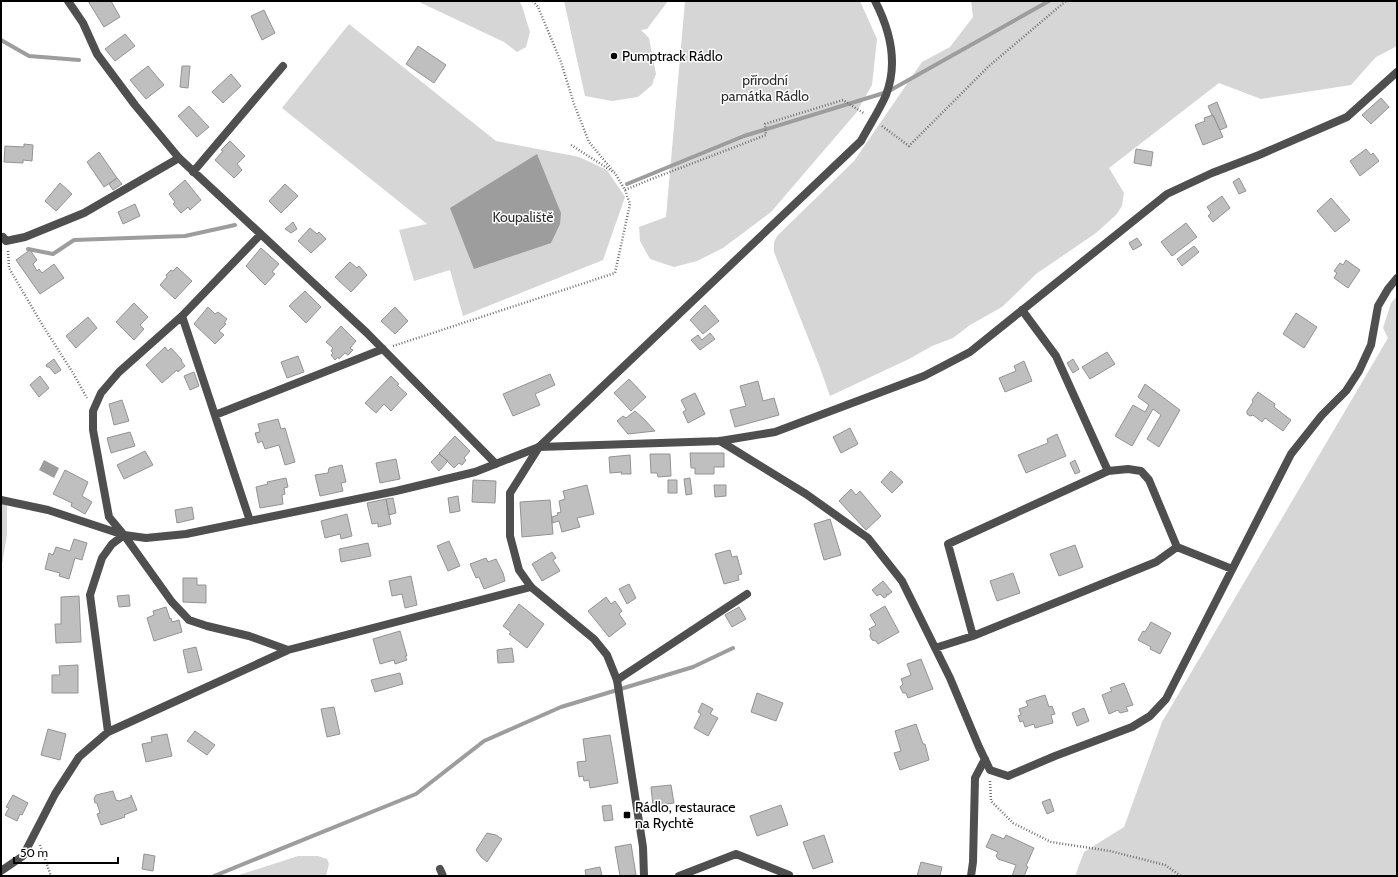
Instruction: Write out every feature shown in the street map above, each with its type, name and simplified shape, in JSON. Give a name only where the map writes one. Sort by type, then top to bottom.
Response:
[{"type":"street","points":[[68,1],[82,23],[97,54],[135,105],[179,158],[383,349],[496,464]]},
{"type":"street","points":[[644,876],[643,847],[617,680],[607,655],[594,639],[531,587],[519,570],[510,536],[510,493],[539,447],[861,141],[886,95],[890,77],[892,54],[887,29],[875,1]]},
{"type":"street","points":[[193,172],[282,66]]},
{"type":"street","points":[[1,500],[48,510],[124,535],[146,538],[186,534],[460,476],[475,472],[539,447],[720,441],[775,432],[924,376],[970,352],[1167,194],[1212,173],[1259,155],[1347,117],[1397,72]]},
{"type":"street","points":[[5,239],[25,237],[84,213],[179,158]]},
{"type":"street","points":[[260,235],[182,316],[119,372],[101,393],[93,411],[93,430],[109,517],[124,535],[172,602],[189,620],[206,626],[249,636],[288,650]]},
{"type":"street","points":[[720,441],[806,494],[868,538],[902,581],[950,678],[990,770],[1008,776],[1055,756],[1132,727],[1150,716],[1166,699],[1291,454],[1322,416],[1346,391],[1359,370],[1371,344],[1378,306],[1388,288],[1397,278]]},
{"type":"street","points":[[1022,310],[1056,356],[1108,471]]},
{"type":"street","points":[[182,316],[250,521]]},
{"type":"street","points":[[215,415],[383,349]]},
{"type":"street","points":[[973,636],[948,544],[1108,471],[1128,469],[1141,471],[1149,480],[1177,547],[1232,569]]},
{"type":"street","points":[[108,732],[90,595],[102,558],[112,544],[124,535]]},
{"type":"street","points":[[935,648],[973,636],[1156,562],[1177,547]]},
{"type":"street","points":[[1,871],[23,856],[55,794],[79,757],[108,732],[288,650],[531,587]]},
{"type":"street","points":[[617,680],[747,594]]},
{"type":"street","points":[[971,876],[973,862],[976,778],[985,760]]},
{"type":"street","points":[[679,876],[736,854],[789,875]]},
{"type":"path","points":[[383,349],[615,273],[630,204],[626,190],[615,173],[589,142],[574,104],[561,62],[538,7],[533,1]]},
{"type":"path","points":[[626,190],[766,135],[765,124],[843,100],[909,146],[988,66],[1066,1]]},
{"type":"path","points":[[571,145],[615,173]]},
{"type":"path","points":[[5,239],[9,268],[73,373],[93,411]]},
{"type":"path","points":[[990,770],[991,801],[1013,823],[1051,842],[1110,851],[1165,865],[1181,876]]},
{"type":"path","points":[[36,833],[51,876]]},
{"type":"green space","points":[[417,1],[519,1],[530,32],[526,47],[517,52],[504,42]]},
{"type":"green space","name":"Pumptrack Rádlo","points":[[564,1],[668,1],[647,29],[641,30],[649,38],[656,74],[652,85],[638,97],[612,101],[585,96]]},
{"type":"green space","name":"přírodní památka Rádlo","points":[[685,1],[860,1],[877,39],[872,85],[856,113],[771,212],[723,248],[697,261],[674,267],[650,259],[640,241],[639,227],[666,217]]},
{"type":"green space","points":[[971,1],[1397,1],[1397,46],[1376,57],[1351,85],[1261,99],[1219,83],[1109,168],[1124,193],[1122,206],[1116,215],[1096,233],[1036,274],[1002,307],[970,325],[953,338],[932,346],[909,359],[830,396],[774,252],[774,242],[777,236],[854,161],[922,62],[950,47],[973,17]]},
{"type":"green space","name":"Koupaliště","points":[[349,24],[496,141],[579,157],[607,170],[625,197],[603,260],[463,316],[450,270],[414,281],[399,230],[427,224],[282,108]]},
{"type":"green space","points":[[1397,296],[1397,876],[1075,876],[1084,852],[1124,827],[1162,722],[1388,338],[1383,328],[1391,303]]},
{"type":"green space","points":[[1,504],[7,505],[7,535],[1,570]]},
{"type":"green space","points":[[298,856],[318,856],[327,859],[329,864],[326,876],[236,876]]},
{"type":"shaded area","points":[[537,154],[561,213],[560,224],[551,243],[474,269],[450,208]]},
{"type":"shaded area","points":[[44,460],[59,468],[54,478],[39,470]]},
{"type":"building","points":[[88,1],[111,1],[120,17],[104,27]]},
{"type":"building","points":[[264,10],[275,33],[262,40],[251,16]]},
{"type":"building","points":[[125,34],[135,46],[115,61],[105,49]]},
{"type":"building","points":[[418,46],[446,65],[434,83],[406,64]]},
{"type":"building","points":[[148,66],[164,85],[146,99],[130,80]]},
{"type":"building","points":[[182,66],[190,66],[188,88],[180,87]]},
{"type":"building","points":[[231,74],[241,86],[223,103],[212,92]]},
{"type":"building","points":[[1381,98],[1389,107],[1371,124],[1362,115]]},
{"type":"building","points":[[1217,102],[1227,127],[1220,130],[1208,106]]},
{"type":"building","points":[[189,106],[209,127],[197,137],[178,116]]},
{"type":"building","points":[[1213,115],[1223,137],[1203,145],[1195,125],[1205,121],[1204,118]]},
{"type":"building","points":[[230,141],[245,156],[237,164],[242,170],[234,178],[215,160],[223,151],[221,150]]},
{"type":"building","points":[[24,144],[33,145],[32,161],[23,160],[23,163],[4,162],[5,146],[24,147]]},
{"type":"building","points":[[1136,149],[1153,152],[1151,166],[1134,163]]},
{"type":"building","points":[[1366,149],[1371,155],[1373,153],[1379,161],[1360,176],[1350,161]]},
{"type":"building","points":[[99,152],[117,178],[104,187],[87,162]]},
{"type":"building","points":[[117,178],[122,184],[113,190],[109,184]]},
{"type":"building","points":[[1239,178],[1246,191],[1239,194],[1233,182]]},
{"type":"building","points":[[185,180],[201,200],[190,210],[188,207],[181,213],[173,204],[175,202],[169,194]]},
{"type":"building","points":[[60,183],[72,194],[56,211],[45,201]]},
{"type":"building","points":[[285,184],[298,196],[281,213],[269,201]]},
{"type":"building","points":[[1222,196],[1230,208],[1213,222],[1208,216],[1211,213],[1207,207]]},
{"type":"building","points":[[1331,198],[1350,220],[1335,232],[1317,211]]},
{"type":"building","points":[[135,204],[140,216],[123,224],[118,212]]},
{"type":"building","points":[[293,222],[297,229],[291,233],[285,229]]},
{"type":"building","points":[[1186,223],[1197,237],[1172,256],[1161,242]]},
{"type":"building","points":[[310,228],[317,234],[319,232],[326,239],[311,253],[298,241]]},
{"type":"building","points":[[1137,238],[1142,245],[1133,250],[1129,243]]},
{"type":"building","points":[[1194,246],[1199,252],[1182,266],[1177,259]]},
{"type":"building","points":[[261,248],[279,264],[272,272],[275,274],[265,285],[246,266]]},
{"type":"building","points":[[30,250],[37,260],[33,264],[37,271],[39,269],[42,273],[54,264],[64,278],[40,294],[16,260]]},
{"type":"building","points":[[1346,260],[1360,270],[1348,288],[1334,278],[1337,273],[1334,271],[1340,263],[1343,265]]},
{"type":"building","points":[[350,262],[357,268],[359,266],[367,275],[351,292],[335,277]]},
{"type":"building","points":[[177,267],[192,281],[175,299],[160,285],[167,277],[166,275]]},
{"type":"building","points":[[305,291],[321,307],[306,323],[289,306]]},
{"type":"building","points":[[134,303],[148,317],[140,325],[144,329],[134,340],[116,322]]},
{"type":"building","points":[[705,305],[719,321],[703,334],[690,320]]},
{"type":"building","points":[[208,307],[215,314],[218,312],[227,319],[224,323],[226,324],[219,331],[224,335],[215,344],[194,324]]},
{"type":"building","points":[[395,307],[408,321],[395,334],[381,321]]},
{"type":"building","points":[[1296,313],[1317,327],[1304,348],[1283,334]]},
{"type":"building","points":[[88,317],[97,328],[76,348],[66,336]]},
{"type":"building","points":[[341,326],[356,341],[350,348],[353,350],[348,355],[345,353],[339,359],[338,357],[335,360],[331,355],[333,353],[331,351],[333,348],[326,342]]},
{"type":"building","points":[[710,333],[715,339],[700,350],[691,340],[698,335],[702,340]]},
{"type":"building","points":[[165,347],[168,351],[171,348],[182,360],[181,361],[185,366],[178,372],[177,370],[162,383],[146,365]]},
{"type":"building","points":[[1107,352],[1115,364],[1090,379],[1082,367]]},
{"type":"building","points":[[298,356],[304,372],[287,378],[281,362]]},
{"type":"building","points":[[54,359],[61,370],[55,374],[46,365]]},
{"type":"building","points":[[1073,359],[1079,369],[1073,373],[1067,363]]},
{"type":"building","points":[[1024,361],[1032,381],[1005,392],[999,378],[1016,371],[1014,366]]},
{"type":"building","points":[[194,372],[199,386],[190,390],[184,376]]},
{"type":"building","points":[[550,374],[555,385],[535,394],[540,405],[513,416],[503,394]]},
{"type":"building","points":[[40,376],[49,388],[39,397],[30,385]]},
{"type":"building","points":[[391,376],[399,384],[397,385],[407,394],[391,411],[384,404],[376,413],[365,403]]},
{"type":"building","points":[[629,379],[646,397],[631,411],[614,393]]},
{"type":"building","points":[[758,381],[763,401],[774,398],[779,415],[735,427],[730,410],[746,406],[740,386]]},
{"type":"building","points":[[1145,384],[1180,410],[1159,447],[1147,439],[1161,415],[1153,409],[1132,446],[1115,436],[1133,405],[1145,412],[1149,405],[1138,397]]},
{"type":"building","points":[[1258,392],[1275,404],[1274,407],[1291,420],[1283,431],[1265,418],[1262,422],[1253,415],[1250,416],[1247,414],[1247,411],[1253,402],[1252,400]]},
{"type":"building","points":[[695,393],[705,414],[688,423],[683,412],[686,410],[681,400]]},
{"type":"building","points":[[122,400],[129,421],[114,425],[109,404]]},
{"type":"building","points":[[635,411],[655,431],[628,434],[617,421],[623,416],[626,418]]},
{"type":"building","points":[[278,419],[281,429],[285,428],[295,462],[285,465],[279,445],[265,449],[262,441],[258,443],[255,433],[260,432],[258,424]]},
{"type":"building","points":[[850,428],[858,444],[841,453],[833,437]]},
{"type":"building","points":[[130,432],[135,446],[111,453],[107,438]]},
{"type":"building","points":[[1057,434],[1066,456],[1026,473],[1018,455],[1048,443],[1047,439]]},
{"type":"building","points":[[455,436],[470,451],[464,458],[466,460],[462,465],[459,463],[454,468],[439,453]]},
{"type":"building","points":[[145,451],[153,465],[124,479],[117,465]]},
{"type":"building","points":[[690,453],[724,453],[724,467],[714,467],[714,474],[695,474],[695,468],[691,468]]},
{"type":"building","points":[[439,454],[448,461],[439,471],[431,462]]},
{"type":"building","points":[[650,454],[670,454],[671,476],[658,477],[657,473],[651,473]]},
{"type":"building","points":[[630,455],[631,474],[621,474],[622,472],[610,473],[609,457]]},
{"type":"building","points":[[396,459],[400,479],[380,483],[376,463]]},
{"type":"building","points":[[1075,460],[1080,472],[1075,474],[1070,463]]},
{"type":"building","points":[[342,465],[346,482],[341,483],[343,491],[320,496],[315,475],[328,473],[329,468]]},
{"type":"building","points":[[65,470],[88,482],[82,496],[92,502],[85,514],[71,506],[72,503],[53,494]]},
{"type":"building","points":[[891,471],[903,482],[892,493],[881,482]]},
{"type":"building","points":[[286,478],[288,487],[284,488],[285,494],[282,495],[283,504],[260,508],[256,487],[268,484],[267,482]]},
{"type":"building","points":[[690,478],[692,494],[686,495],[684,479]]},
{"type":"building","points":[[473,480],[496,481],[495,503],[472,502]]},
{"type":"building","points":[[668,480],[677,480],[677,493],[668,493]]},
{"type":"building","points":[[587,485],[594,514],[577,518],[580,527],[562,532],[559,521],[552,523],[552,517],[561,512],[559,501],[565,499],[563,491]]},
{"type":"building","points":[[714,485],[726,485],[726,496],[715,497]]},
{"type":"building","points":[[851,489],[856,495],[860,491],[881,516],[866,530],[839,501]]},
{"type":"building","points":[[458,496],[460,511],[450,513],[448,498]]},
{"type":"building","points":[[393,498],[396,513],[389,515],[386,499]]},
{"type":"building","points":[[386,499],[391,524],[378,527],[378,523],[372,524],[367,503]]},
{"type":"building","points":[[550,500],[553,534],[522,537],[520,502]]},
{"type":"building","points":[[192,507],[194,519],[177,523],[175,510]]},
{"type":"building","points":[[347,514],[352,536],[341,539],[340,534],[325,538],[321,521]]},
{"type":"building","points":[[830,519],[841,555],[824,560],[814,524]]},
{"type":"building","points":[[74,539],[87,543],[82,560],[75,558],[69,579],[59,576],[60,573],[45,569],[49,553],[53,555],[56,547],[70,551]]},
{"type":"building","points":[[449,541],[460,566],[448,571],[437,546]]},
{"type":"building","points":[[368,543],[371,556],[341,562],[339,549]]},
{"type":"building","points":[[1075,545],[1083,567],[1059,576],[1050,554]]},
{"type":"building","points":[[730,550],[732,557],[737,556],[742,574],[738,575],[739,580],[724,584],[715,554]]},
{"type":"building","points":[[552,552],[556,558],[553,560],[560,571],[542,581],[532,564]]},
{"type":"building","points":[[486,558],[488,562],[496,559],[505,581],[484,589],[479,577],[476,578],[470,564]]},
{"type":"building","points":[[1013,573],[1020,593],[997,601],[990,581]]},
{"type":"building","points":[[411,576],[417,605],[405,608],[402,594],[392,596],[389,581]]},
{"type":"building","points":[[183,578],[197,578],[197,585],[206,585],[206,603],[183,602]]},
{"type":"building","points":[[883,581],[892,592],[888,595],[886,594],[887,596],[884,598],[880,594],[877,596],[872,590]]},
{"type":"building","points":[[629,584],[636,598],[627,604],[619,589]]},
{"type":"building","points":[[129,595],[130,606],[119,607],[117,596]]},
{"type":"building","points":[[79,596],[81,642],[56,643],[55,624],[61,624],[61,597]]},
{"type":"building","points":[[606,597],[611,604],[615,601],[622,611],[619,614],[626,624],[609,637],[588,611]]},
{"type":"building","points":[[519,604],[544,624],[527,648],[509,634],[511,632],[503,626]]},
{"type":"building","points":[[885,606],[899,632],[878,644],[876,641],[872,640],[870,636],[871,632],[869,629],[876,625],[870,615]]},
{"type":"building","points":[[166,607],[172,622],[179,620],[182,632],[154,641],[147,618],[154,615],[153,611]]},
{"type":"building","points":[[739,607],[746,619],[732,627],[725,615]]},
{"type":"building","points":[[1151,622],[1171,633],[1160,654],[1138,640],[1143,631],[1145,632]]},
{"type":"building","points":[[400,631],[407,660],[395,664],[394,660],[380,664],[373,639]]},
{"type":"building","points":[[196,647],[202,670],[188,673],[183,650]]},
{"type":"building","points":[[512,648],[514,662],[498,663],[497,650]]},
{"type":"building","points":[[921,659],[933,689],[908,698],[906,693],[903,693],[900,687],[903,684],[901,679],[911,675],[907,664]]},
{"type":"building","points":[[78,665],[78,693],[52,693],[52,675],[60,675],[59,666]]},
{"type":"building","points":[[400,673],[403,684],[375,692],[371,680]]},
{"type":"building","points":[[1124,683],[1133,705],[1126,707],[1128,711],[1120,713],[1118,710],[1109,714],[1102,695],[1112,691],[1110,688]]},
{"type":"building","points":[[757,693],[783,703],[776,721],[751,712]]},
{"type":"building","points":[[1045,695],[1049,707],[1052,706],[1055,714],[1051,715],[1053,723],[1035,728],[1034,724],[1025,727],[1023,721],[1020,722],[1018,716],[1021,715],[1019,709],[1028,706],[1026,701]]},
{"type":"building","points":[[702,703],[713,709],[710,714],[718,718],[708,736],[694,728],[701,714],[698,712]]},
{"type":"building","points":[[334,707],[340,734],[327,737],[321,709]]},
{"type":"building","points":[[1084,708],[1089,721],[1077,726],[1072,713]]},
{"type":"building","points":[[916,724],[923,744],[925,744],[929,760],[900,770],[894,753],[901,751],[895,731]]},
{"type":"building","points":[[48,729],[66,734],[60,760],[41,755]]},
{"type":"building","points":[[195,731],[215,745],[207,755],[187,741]]},
{"type":"building","points":[[167,734],[172,756],[146,762],[142,744],[152,742],[151,737]]},
{"type":"building","points":[[610,735],[618,783],[590,788],[589,780],[584,781],[583,776],[579,777],[577,762],[586,761],[583,739]]},
{"type":"building","points":[[671,785],[674,803],[653,806],[651,787]]},
{"type":"building","points":[[113,791],[116,800],[119,801],[131,797],[131,795],[137,810],[124,815],[125,817],[101,825],[97,814],[100,813],[94,799],[96,795]]},
{"type":"building","points":[[13,795],[28,803],[17,821],[5,815],[9,808],[6,807]]},
{"type":"building","points":[[1050,799],[1054,811],[1047,814],[1042,802]]},
{"type":"building","points":[[611,805],[613,820],[604,821],[602,806]]},
{"type":"building","points":[[781,805],[788,825],[757,836],[750,816]]},
{"type":"building","points":[[487,833],[496,835],[502,839],[487,862],[476,850]]},
{"type":"building","points":[[992,834],[1004,839],[1006,835],[1034,848],[1026,866],[1028,867],[1024,876],[1012,876],[1016,865],[998,859],[996,856],[998,852],[986,847]]},
{"type":"building","points":[[824,835],[833,862],[813,869],[803,842]]},
{"type":"building","points":[[631,844],[636,875],[620,876],[615,847]]},
{"type":"building","points":[[144,854],[155,856],[153,871],[142,869]]},
{"type":"building","points":[[921,862],[942,867],[940,876],[917,876]]},
{"type":"building","points":[[600,867],[602,876],[586,876],[585,870]]},
{"type":"waterway","points":[[889,91],[1049,1]]},
{"type":"waterway","points":[[1,40],[29,56],[79,60]]},
{"type":"waterway","points":[[627,184],[744,136],[884,93]]},
{"type":"waterway","points":[[28,249],[53,254],[74,240],[185,236],[235,225]]},
{"type":"waterway","points":[[214,876],[416,794],[484,741],[561,707],[693,667],[733,648]]},
{"type":"place","name":"Pumptrack Rádlo","points":[[614,56]]},
{"type":"place","name":"Rádlo, restaurace na Rychtě","points":[[627,815]]}]
